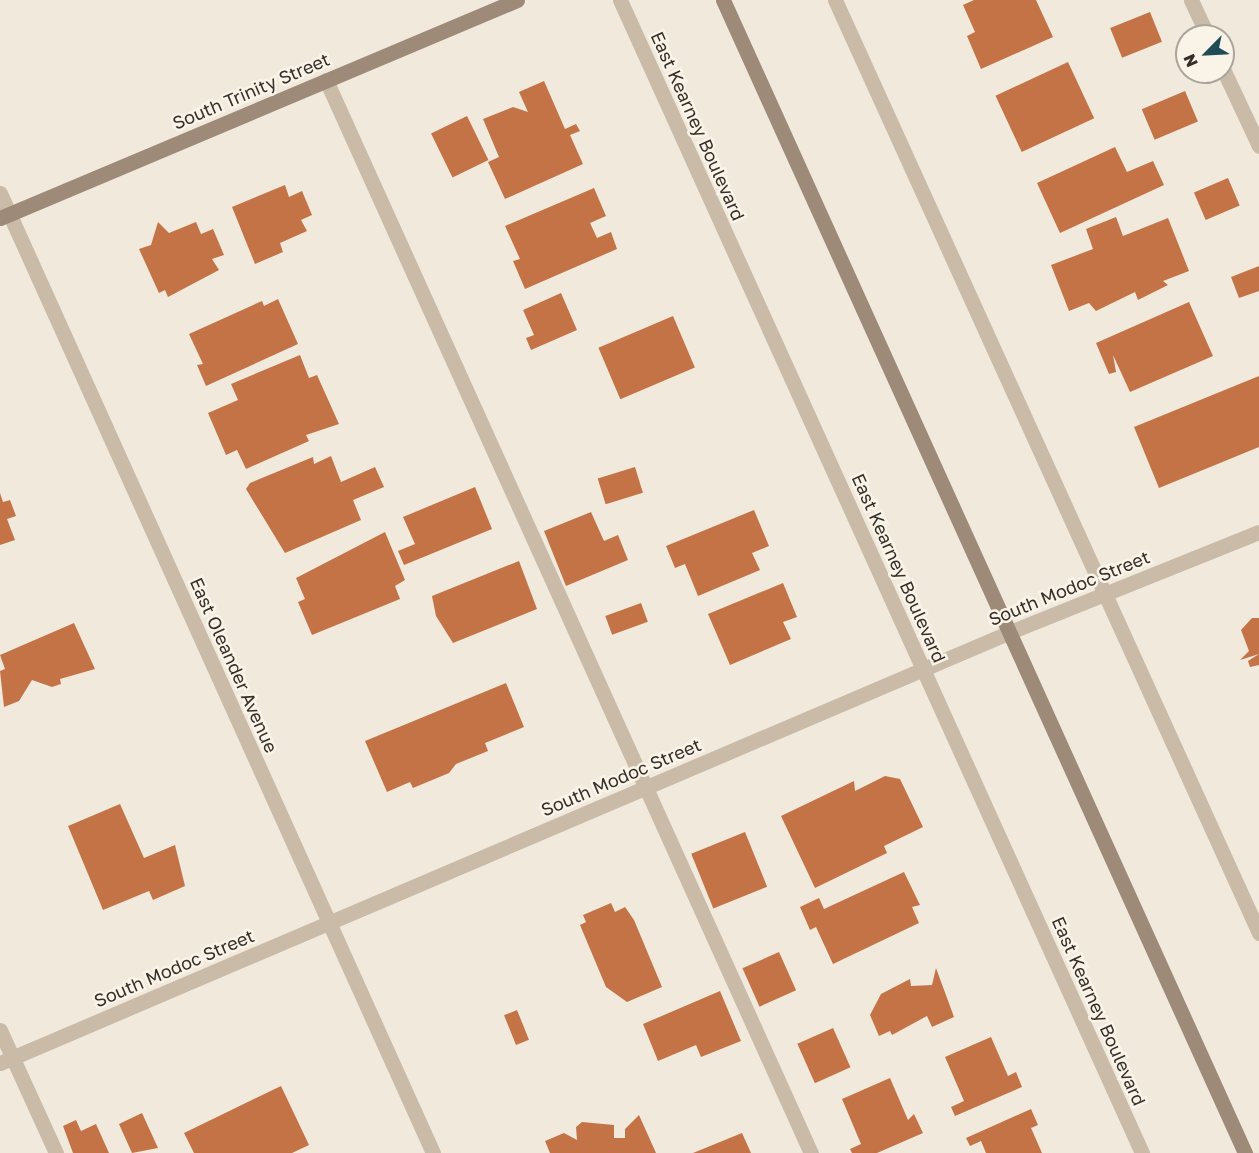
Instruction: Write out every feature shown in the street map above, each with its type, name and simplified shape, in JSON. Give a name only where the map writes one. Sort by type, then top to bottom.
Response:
[{"type":"main road","name":"South Trinity Street","points":[[5,216],[517,0]]},
{"type":"main road","points":[[723,0],[1245,1153]]},
{"type":"street","name":"East Kearney Boulevard","points":[[620,0],[1142,1153]]},
{"type":"street","points":[[835,0],[1259,933]]},
{"type":"street","points":[[1191,0],[1202,24]]},
{"type":"street","points":[[326,80],[811,1153]]},
{"type":"street","points":[[1230,84],[1259,146]]},
{"type":"street","name":"East Oleander Avenue","points":[[0,193],[5,216],[434,1153]]},
{"type":"street","name":"South Modoc Street","points":[[6,1060],[1010,632],[1259,531]]},
{"type":"street","points":[[0,1030],[6,1060],[56,1153]]},
{"type":"building","points":[[974,0],[1036,0],[1053,37],[981,69],[967,36],[975,32],[963,5]]},
{"type":"building","points":[[1150,12],[1162,42],[1122,58],[1110,28]]},
{"type":"building","points":[[1068,62],[1094,118],[1022,152],[995,96]]},
{"type":"building","points":[[544,81],[565,129],[576,124],[580,131],[570,135],[583,164],[505,199],[488,162],[499,157],[483,119],[513,107],[528,112],[519,92]]},
{"type":"building","points":[[1185,91],[1198,121],[1155,140],[1142,109]]},
{"type":"building","points":[[467,116],[488,160],[453,178],[431,134]]},
{"type":"building","points":[[1115,147],[1127,172],[1153,161],[1164,185],[1060,233],[1037,183]]},
{"type":"building","points":[[1228,178],[1240,206],[1206,220],[1194,192]]},
{"type":"building","points":[[285,185],[289,197],[302,191],[312,215],[301,220],[307,231],[280,243],[283,252],[255,264],[232,207]]},
{"type":"building","points":[[594,188],[606,216],[590,223],[597,238],[611,232],[617,249],[525,289],[513,261],[520,259],[505,226]]},
{"type":"building","points":[[1116,217],[1123,236],[1168,218],[1189,271],[1163,281],[1168,285],[1138,300],[1135,292],[1096,311],[1089,303],[1069,311],[1051,265],[1093,249],[1086,229]]},
{"type":"building","points":[[158,222],[169,233],[196,222],[201,234],[213,229],[224,255],[212,259],[219,270],[168,297],[165,290],[159,293],[139,249],[151,245]]},
{"type":"building","points":[[1259,266],[1259,291],[1239,298],[1231,277]]},
{"type":"building","points":[[561,293],[577,330],[531,350],[526,338],[534,335],[523,310]]},
{"type":"building","points":[[278,299],[298,344],[206,386],[197,365],[203,364],[189,334],[262,301],[264,306]]},
{"type":"building","points":[[1189,302],[1213,356],[1130,392],[1113,355],[1116,372],[1109,374],[1096,343]]},
{"type":"building","points":[[673,316],[695,368],[620,399],[598,348]]},
{"type":"building","points":[[300,355],[309,378],[317,375],[339,424],[306,435],[309,441],[246,469],[237,450],[226,455],[208,413],[238,400],[231,384]]},
{"type":"building","points":[[1259,376],[1259,447],[1159,488],[1134,427]]},
{"type":"building","points":[[331,456],[341,482],[375,467],[384,487],[353,500],[361,520],[285,553],[246,489],[250,483],[313,457],[314,464]]},
{"type":"building","points":[[635,467],[643,493],[606,504],[598,478]]},
{"type":"building","points":[[475,487],[492,529],[404,565],[398,551],[415,544],[403,517]]},
{"type":"building","points":[[0,493],[3,502],[10,500],[16,516],[7,519],[15,540],[0,545]]},
{"type":"building","points":[[754,510],[769,546],[752,553],[760,570],[698,596],[685,564],[675,568],[666,546]]},
{"type":"building","points":[[591,512],[604,541],[618,535],[628,560],[566,586],[544,531]]},
{"type":"building","points":[[385,532],[405,580],[395,586],[400,599],[312,635],[298,602],[305,599],[296,578]]},
{"type":"building","points":[[519,561],[537,609],[453,643],[436,616],[432,596]]},
{"type":"building","points":[[783,583],[797,617],[783,622],[791,639],[730,665],[708,614]]},
{"type":"building","points":[[641,603],[648,622],[612,635],[605,616]]},
{"type":"building","points":[[1252,618],[1259,618],[1259,654],[1240,660],[1249,651],[1241,630]]},
{"type":"building","points":[[74,623],[95,669],[60,679],[61,684],[52,687],[32,680],[19,701],[4,707],[0,671],[5,669],[0,655]]},
{"type":"building","points":[[1259,654],[1259,665],[1250,667],[1248,661]]},
{"type":"building","points":[[506,683],[524,727],[485,743],[488,751],[456,764],[449,773],[413,788],[410,782],[387,792],[365,741]]},
{"type":"building","points":[[885,776],[900,779],[923,827],[884,846],[887,853],[815,888],[781,816],[854,781],[855,791]]},
{"type":"building","points":[[120,804],[144,858],[175,845],[185,886],[153,900],[149,891],[103,910],[68,826]]},
{"type":"building","points":[[745,832],[767,887],[713,908],[691,854]]},
{"type":"building","points":[[904,872],[920,905],[912,907],[919,923],[833,964],[816,927],[810,930],[800,907],[819,898],[824,909]]},
{"type":"building","points":[[611,903],[615,912],[625,907],[634,920],[662,987],[627,1002],[606,987],[580,925],[586,922],[583,915]]},
{"type":"building","points":[[779,952],[796,990],[760,1007],[742,968]]},
{"type":"building","points":[[936,968],[954,1017],[932,1027],[927,1016],[892,1035],[890,1031],[879,1036],[870,1015],[881,994],[910,979],[911,986],[932,985]]},
{"type":"building","points":[[720,991],[741,1041],[701,1057],[696,1045],[658,1061],[643,1024]]},
{"type":"building","points":[[517,1010],[529,1040],[516,1045],[504,1015]]},
{"type":"building","points":[[833,1028],[850,1067],[815,1083],[797,1044]]},
{"type":"building","points":[[991,1037],[1008,1076],[1016,1072],[1022,1087],[955,1116],[951,1107],[964,1101],[945,1057]]},
{"type":"building","points":[[890,1078],[908,1120],[914,1114],[923,1133],[877,1153],[852,1153],[850,1149],[861,1144],[842,1099]]},
{"type":"building","points":[[281,1086],[309,1145],[292,1153],[194,1153],[184,1133]]},
{"type":"building","points":[[1031,1109],[1038,1125],[1031,1128],[1042,1153],[986,1153],[981,1141],[970,1146],[966,1138]]},
{"type":"building","points":[[142,1113],[158,1148],[132,1153],[119,1124]]},
{"type":"building","points":[[639,1115],[656,1153],[550,1153],[545,1141],[564,1133],[577,1140],[576,1127],[582,1122],[614,1125],[614,1138],[625,1138],[625,1129]]},
{"type":"building","points":[[76,1120],[81,1131],[96,1124],[109,1153],[73,1153],[63,1126]]},
{"type":"building","points":[[742,1133],[751,1153],[693,1153]]}]
